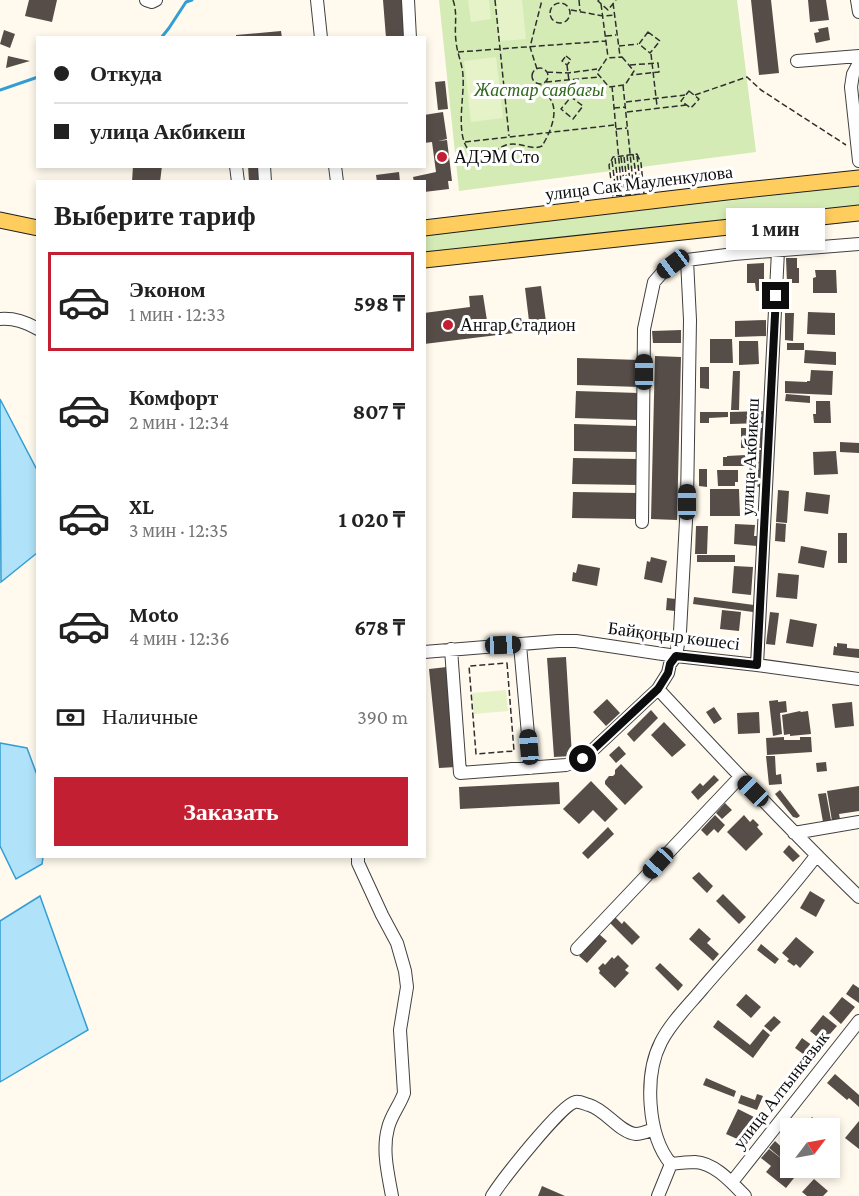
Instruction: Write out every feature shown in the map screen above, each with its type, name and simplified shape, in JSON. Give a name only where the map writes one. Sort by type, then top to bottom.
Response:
[{"type":"main road","name":"улица Сак Мауленкулова","points":[[426,228],[859,178]]},
{"type":"main road","points":[[426,260],[859,213]]},
{"type":"main road","points":[[0,220],[36,228]]},
{"type":"street","points":[[146,0],[152,2],[156,0]]},
{"type":"street","points":[[317,0],[321,36]]},
{"type":"street","points":[[408,0],[410,36]]},
{"type":"street","points":[[857,0],[859,12]]},
{"type":"street","points":[[797,61],[859,56]]},
{"type":"street","points":[[858,157],[856,110],[851,87],[853,74],[859,63]]},
{"type":"street","points":[[642,522],[644,329],[654,282],[673,264],[687,260],[859,244]]},
{"type":"street","name":"улица Акбикеш","points":[[757,665],[778,251]]},
{"type":"street","points":[[451,649],[460,773],[566,765],[583,759],[658,689],[668,673],[670,664],[676,656],[680,632],[687,502],[690,320],[687,260]]},
{"type":"street","points":[[0,319],[24,321],[36,328]]},
{"type":"street","name":"Байқоңыр көшесі","points":[[426,652],[576,641],[859,679]]},
{"type":"street","points":[[520,645],[531,768]]},
{"type":"street","points":[[658,689],[739,778],[859,897]]},
{"type":"street","points":[[577,948],[739,778]]},
{"type":"street","points":[[794,833],[859,822]]},
{"type":"street","points":[[671,1164],[662,1151],[654,1129],[651,1081],[660,1043],[668,1029],[769,914],[816,856]]},
{"type":"street","points":[[358,858],[358,863],[396,943],[405,970],[407,987],[399,1030],[404,1093],[393,1113],[384,1144],[392,1196]]},
{"type":"street","name":"улица Алтынказык","points":[[732,1182],[859,1021]]},
{"type":"street","points":[[492,1196],[550,1124],[573,1102],[595,1107],[627,1132],[636,1134],[654,1129]]},
{"type":"street","points":[[671,1164],[696,1162],[704,1164],[732,1182],[746,1196]]},
{"type":"street","points":[[658,1196],[671,1164]]},
{"type":"path","points":[[453,0],[456,12],[455,40],[464,78],[461,116],[465,142],[472,152],[478,155],[494,153],[508,145],[522,144],[534,148],[542,146],[549,133],[554,111],[553,103],[541,85],[532,79],[537,69],[568,73],[599,69]]},
{"type":"path","points":[[495,0],[509,137]]},
{"type":"path","points":[[537,69],[530,47],[542,0]]},
{"type":"path","points":[[579,0],[580,12]]},
{"type":"path","points":[[599,0],[608,58]]},
{"type":"path","points":[[601,4],[608,10],[616,0]]},
{"type":"path","points":[[559,1],[566,4],[570,10],[570,17],[562,23],[555,22],[550,16],[550,10],[559,1]]},
{"type":"path","points":[[613,3],[620,57]]},
{"type":"path","points":[[570,10],[603,16],[615,15]]},
{"type":"path","points":[[639,44],[648,32],[660,41],[650,53]]},
{"type":"path","points":[[605,36],[617,35]]},
{"type":"path","points":[[458,52],[606,41]]},
{"type":"path","points":[[619,46],[639,44],[650,53],[657,108]]},
{"type":"path","points":[[622,57],[634,71],[625,85],[609,87],[597,73],[608,58],[622,57]]},
{"type":"path","points":[[630,66],[658,63],[659,72],[631,75]]},
{"type":"path","points":[[567,65],[571,97],[561,110],[573,119],[583,106],[571,97]]},
{"type":"path","points":[[546,82],[547,72]]},
{"type":"path","points":[[541,85],[546,82],[601,77]]},
{"type":"path","points":[[695,96],[747,77],[761,90],[858,157]]},
{"type":"path","points":[[623,85],[632,154],[629,195]]},
{"type":"path","points":[[612,86],[615,127],[629,195]]},
{"type":"path","points":[[689,91],[699,99],[691,108],[681,101],[685,96],[689,91]]},
{"type":"path","points":[[625,102],[685,96]]},
{"type":"path","points":[[626,112],[686,105]]},
{"type":"path","points":[[614,108],[626,107]]},
{"type":"path","points":[[465,142],[615,127],[628,128]]},
{"type":"path","points":[[637,154],[641,163],[629,195],[609,165],[613,157],[637,154]]},
{"type":"path","points":[[621,156],[629,195]]},
{"type":"path","points":[[507,663],[514,751],[476,754],[468,666],[507,663]]},
{"type":"green space","name":"Жастар саябағы","points":[[439,0],[737,0],[756,152],[459,191]]},
{"type":"green space","points":[[468,0],[489,0],[491,19],[471,22]]},
{"type":"green space","points":[[496,0],[522,0],[526,39],[500,41]]},
{"type":"green space","points":[[496,57],[503,118],[471,122],[464,61]]},
{"type":"green space","points":[[859,186],[859,205],[426,254],[426,235]]},
{"type":"green space","points":[[506,690],[508,711],[474,714],[472,693]]},
{"type":"water","points":[[0,399],[36,468],[36,554],[1,582]]},
{"type":"water","points":[[0,743],[27,748],[36,772],[36,858],[43,858],[42,864],[16,879],[0,846]]},
{"type":"water","points":[[40,896],[88,1030],[0,1082],[0,921]]},
{"type":"building","points":[[29,0],[57,0],[52,22],[25,16]]},
{"type":"building","points":[[383,0],[402,0],[405,36],[386,36]]},
{"type":"building","points":[[751,0],[771,0],[779,73],[759,75]]},
{"type":"building","points":[[808,0],[826,0],[829,20],[810,22]]},
{"type":"building","points":[[828,27],[830,40],[816,43],[814,33],[819,32],[818,29]]},
{"type":"building","points":[[4,30],[15,34],[10,48],[0,44]]},
{"type":"building","points":[[281,31],[282,36],[236,36]]},
{"type":"building","points":[[8,56],[30,61],[6,68]]},
{"type":"building","points":[[445,81],[448,109],[438,110],[435,82]]},
{"type":"building","name":"АДЭМ Сто","points":[[443,112],[447,139],[438,141],[447,140],[452,181],[448,181],[449,189],[426,192],[426,180],[414,180],[413,177],[436,172],[432,142],[426,143],[426,115]]},
{"type":"building","points":[[133,168],[162,168],[160,180],[132,180]]},
{"type":"building","points":[[248,168],[263,168],[264,180],[249,180]]},
{"type":"building","points":[[399,172],[400,180],[377,180],[376,175]]},
{"type":"building","points":[[786,258],[797,258],[799,283],[787,283]]},
{"type":"building","points":[[764,263],[764,291],[756,291],[755,283],[747,283],[747,264]]},
{"type":"building","points":[[815,270],[836,270],[837,293],[813,293]]},
{"type":"building","points":[[541,286],[547,329],[426,344],[426,313],[470,307],[469,296],[483,295],[488,327],[529,321],[525,288]]},
{"type":"building","points":[[808,312],[835,313],[835,335],[807,334]]},
{"type":"building","points":[[785,313],[794,313],[793,341],[785,340]]},
{"type":"building","points":[[766,320],[766,336],[735,337],[735,321]]},
{"type":"building","points":[[681,330],[681,343],[653,343],[652,331]]},
{"type":"building","points":[[710,339],[732,339],[733,363],[710,363]]},
{"type":"building","points":[[739,341],[758,341],[759,364],[739,365]]},
{"type":"building","points":[[787,343],[804,343],[804,350],[787,350]]},
{"type":"building","points":[[805,350],[836,352],[836,365],[804,363]]},
{"type":"building","points":[[655,356],[681,357],[677,520],[651,519]]},
{"type":"building","points":[[577,358],[640,360],[640,387],[577,385]]},
{"type":"building","points":[[700,367],[709,367],[709,389],[700,388]]},
{"type":"building","points":[[811,370],[833,371],[832,395],[785,393],[785,381],[810,381]]},
{"type":"building","points":[[733,371],[740,371],[739,410],[731,410]]},
{"type":"building","points":[[576,391],[639,393],[638,420],[575,418]]},
{"type":"building","points":[[786,394],[810,396],[810,403],[785,401]]},
{"type":"building","points":[[816,401],[830,401],[831,423],[814,423],[813,414],[816,414]]},
{"type":"building","points":[[765,411],[765,423],[730,424],[730,412]]},
{"type":"building","points":[[700,412],[728,412],[728,417],[709,418],[709,423],[700,423]]},
{"type":"building","points":[[574,424],[638,426],[637,452],[574,451]]},
{"type":"building","points":[[741,428],[764,428],[764,448],[741,448]]},
{"type":"building","points":[[840,442],[859,443],[859,453],[840,452]]},
{"type":"building","points":[[750,450],[762,450],[760,487],[749,486]]},
{"type":"building","points":[[836,451],[838,474],[814,475],[813,452]]},
{"type":"building","points":[[746,455],[747,466],[723,466],[723,457]]},
{"type":"building","points":[[573,458],[637,459],[637,485],[572,484]]},
{"type":"building","points":[[699,469],[707,469],[707,487],[699,486]]},
{"type":"building","points":[[717,470],[738,470],[738,482],[735,482],[735,486],[718,486]]},
{"type":"building","points":[[710,489],[739,489],[740,516],[710,516]]},
{"type":"building","points":[[778,490],[789,491],[787,523],[776,522]]},
{"type":"building","points":[[573,492],[637,493],[637,519],[572,518]]},
{"type":"building","points":[[806,492],[830,495],[828,514],[804,511]]},
{"type":"building","points":[[776,523],[786,524],[785,542],[775,541]]},
{"type":"building","points":[[735,524],[755,525],[754,536],[758,536],[757,546],[734,544]]},
{"type":"building","points":[[696,526],[708,526],[707,554],[695,554]]},
{"type":"building","points":[[838,533],[847,533],[847,563],[838,563]]},
{"type":"building","points":[[801,546],[827,551],[824,568],[798,563]]},
{"type":"building","points":[[697,555],[735,555],[735,562],[697,562]]},
{"type":"building","points":[[651,557],[667,561],[662,583],[644,579],[647,561],[650,562]]},
{"type":"building","points":[[578,564],[600,568],[597,586],[572,581],[573,572],[576,573]]},
{"type":"building","points":[[734,566],[753,567],[751,595],[732,593]]},
{"type":"building","points":[[778,573],[799,575],[797,599],[776,597]]},
{"type":"building","points":[[694,597],[754,605],[753,612],[693,604]]},
{"type":"building","points":[[667,598],[676,599],[675,611],[666,610]]},
{"type":"building","points":[[722,610],[741,612],[739,631],[720,629]]},
{"type":"building","points":[[770,612],[779,613],[775,645],[766,644]]},
{"type":"building","points":[[790,619],[817,624],[813,647],[786,643]]},
{"type":"building","points":[[837,643],[847,644],[847,648],[859,649],[859,658],[833,655],[834,646],[837,647]]},
{"type":"building","points":[[566,657],[572,756],[554,757],[547,658]]},
{"type":"building","points":[[447,667],[456,767],[439,768],[429,669]]},
{"type":"building","points":[[607,699],[620,713],[606,726],[593,712]]},
{"type":"building","points":[[778,700],[778,702],[786,701],[787,712],[780,713],[782,734],[773,736],[769,701]]},
{"type":"building","points":[[852,702],[854,726],[835,728],[832,704]]},
{"type":"building","points":[[714,707],[722,719],[714,724],[706,712]]},
{"type":"building","points":[[651,710],[658,718],[634,742],[627,734]]},
{"type":"building","points":[[808,711],[811,734],[784,735],[782,715]]},
{"type":"building","points":[[759,712],[760,733],[738,734],[737,713]]},
{"type":"building","points":[[664,722],[686,745],[672,757],[651,735]]},
{"type":"building","points":[[784,737],[784,740],[800,740],[800,737],[811,737],[812,752],[767,755],[766,738]]},
{"type":"building","points":[[619,746],[626,754],[616,763],[609,755]]},
{"type":"building","points":[[766,756],[775,756],[776,775],[781,774],[782,784],[769,785]]},
{"type":"building","points":[[826,762],[827,771],[817,772],[816,763]]},
{"type":"building","points":[[621,764],[643,787],[625,805],[605,784],[609,776],[615,774],[615,770]]},
{"type":"building","points":[[714,775],[719,780],[698,800],[691,792],[700,783],[703,786]]},
{"type":"building","points":[[591,781],[618,809],[605,822],[593,810],[579,824],[563,809]]},
{"type":"building","points":[[559,782],[560,804],[460,809],[459,787]]},
{"type":"building","points":[[859,786],[859,811],[839,814],[840,819],[832,821],[827,791]]},
{"type":"building","points":[[780,790],[800,816],[793,817],[775,794]]},
{"type":"building","points":[[826,793],[831,820],[823,822],[818,794]]},
{"type":"building","points":[[725,803],[732,810],[722,819],[716,813]]},
{"type":"building","points":[[715,815],[725,825],[718,833],[714,829],[707,836],[701,830]]},
{"type":"building","points":[[744,815],[750,822],[753,819],[759,825],[757,827],[763,834],[746,851],[727,832]]},
{"type":"building","points":[[608,827],[614,834],[588,859],[582,853]]},
{"type":"building","points":[[789,845],[800,856],[793,862],[783,852]]},
{"type":"building","points":[[699,872],[713,886],[707,893],[692,878]]},
{"type":"building","points":[[810,891],[825,900],[816,917],[800,908]]},
{"type":"building","points":[[723,894],[746,917],[739,924],[716,901]]},
{"type":"building","points":[[615,917],[622,924],[624,921],[640,937],[632,945],[610,923]]},
{"type":"building","points":[[699,928],[711,939],[707,943],[719,954],[713,961],[689,939]]},
{"type":"building","points":[[599,934],[607,941],[587,963],[579,956]]},
{"type":"building","points":[[796,937],[814,952],[800,968],[787,961],[789,959],[782,953]]},
{"type":"building","points":[[761,944],[779,959],[775,964],[757,950]]},
{"type":"building","points":[[618,955],[629,966],[625,970],[629,973],[615,988],[599,973],[598,968]]},
{"type":"building","points":[[660,963],[683,985],[678,991],[655,968]]},
{"type":"building","points":[[853,984],[859,988],[859,1003],[846,994]]},
{"type":"building","points":[[746,994],[761,1007],[751,1018],[736,1005]]},
{"type":"building","points":[[842,997],[855,1007],[841,1024],[829,1013]]},
{"type":"building","points":[[823,1015],[837,1026],[823,1042],[810,1031]]},
{"type":"building","points":[[774,1016],[781,1022],[771,1032],[764,1026]]},
{"type":"building","points":[[718,1020],[750,1045],[763,1029],[770,1035],[753,1058],[713,1027]]},
{"type":"building","points":[[802,1038],[813,1046],[811,1048],[819,1055],[814,1062],[795,1048]]},
{"type":"building","points":[[835,1074],[859,1095],[859,1107],[827,1083]]},
{"type":"building","points":[[706,1078],[736,1091],[734,1097],[703,1085]]},
{"type":"building","points":[[757,1094],[763,1096],[757,1110],[738,1103],[741,1095],[755,1100]]},
{"type":"building","points":[[738,1109],[756,1118],[744,1142],[726,1134]]},
{"type":"building","points":[[859,1121],[859,1149],[845,1138]]},
{"type":"building","points":[[775,1141],[780,1146],[780,1157],[769,1148]]},
{"type":"building","points":[[769,1149],[780,1158],[780,1178],[794,1178],[786,1188],[766,1172],[771,1166],[761,1158]]},
{"type":"building","points":[[814,1179],[828,1191],[823,1196],[807,1196],[802,1192]]},
{"type":"building","points":[[542,1186],[565,1196],[538,1196]]},
{"type":"waterway","points":[[163,36],[186,2],[192,0]]},
{"type":"waterway","points":[[0,90],[36,78]]},
{"type":"place","name":"АДЭМ Сто","points":[[442,157]]},
{"type":"place","name":"Ангар Стадион","points":[[448,325]]},
{"type":"route","points":[[583,759],[658,689],[676,656],[757,665],[776,296]]}]
